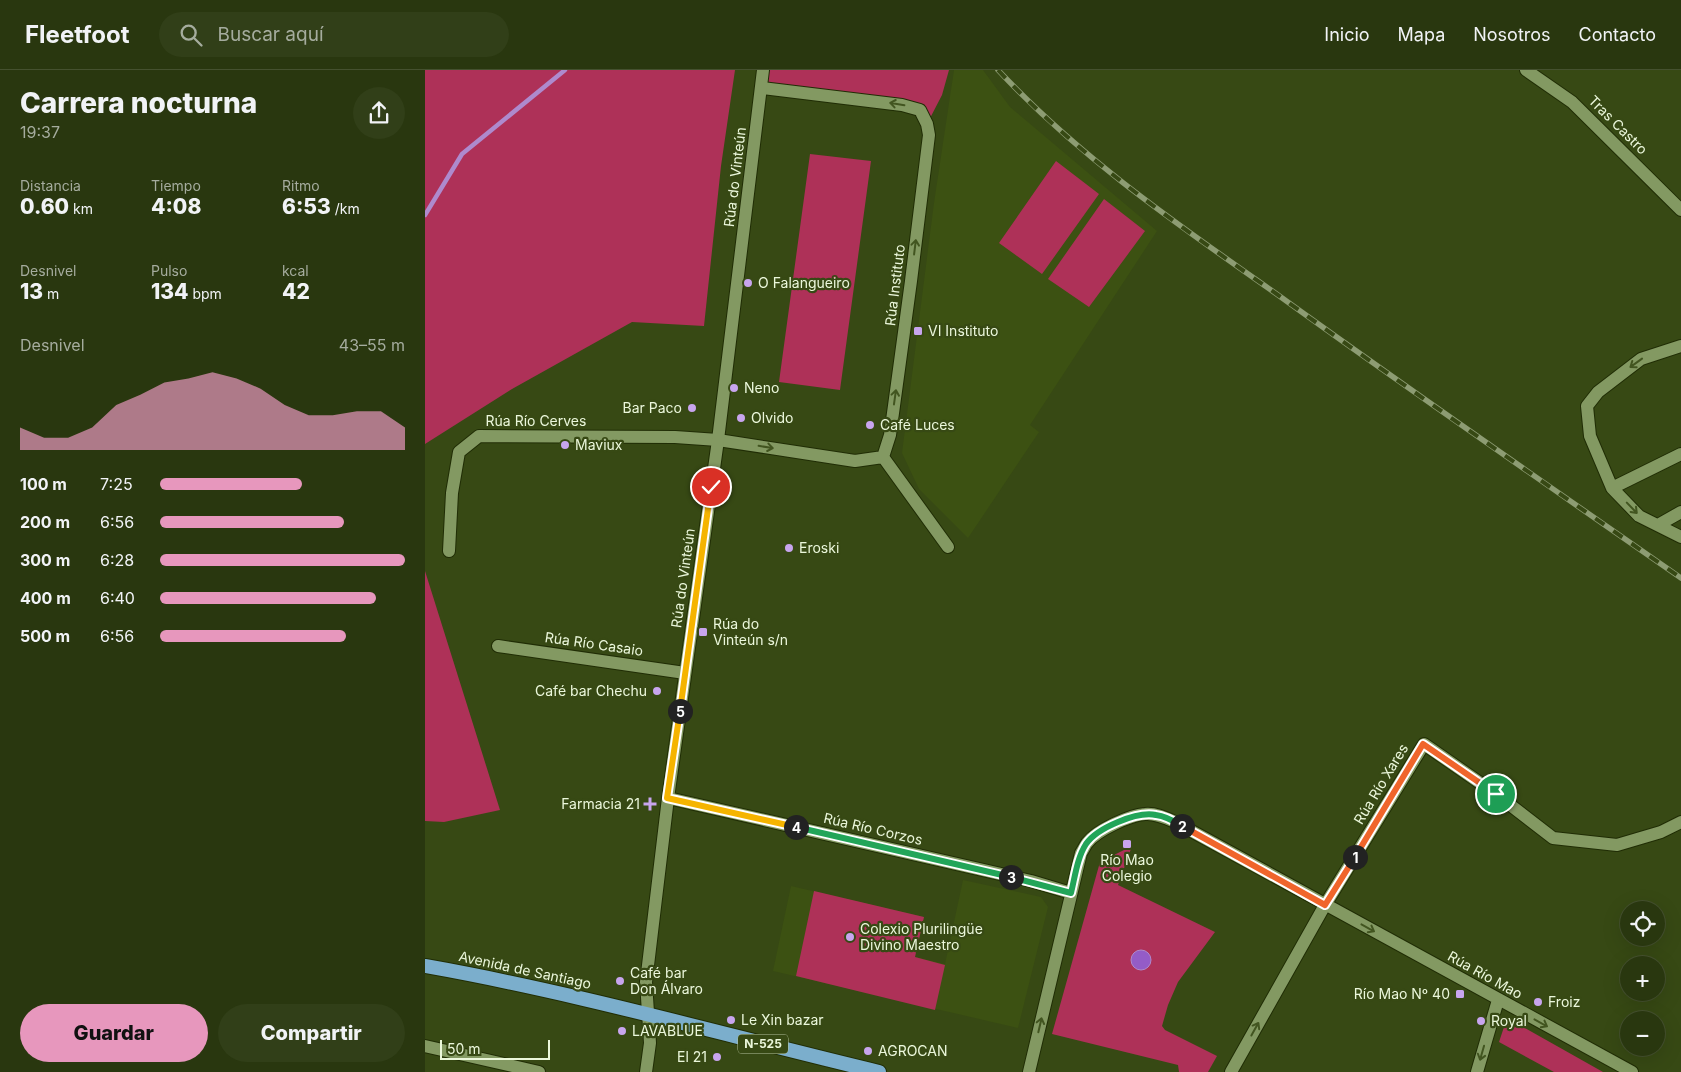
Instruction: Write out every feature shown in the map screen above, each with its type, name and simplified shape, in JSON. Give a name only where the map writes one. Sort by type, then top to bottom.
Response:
[{"type":"highway","name":"Avenida de Santiago","points":[[425,966],[503,980],[879,1072]]},
{"type":"street","name":"Rúa do Vinteún","points":[[646,1072],[650,1043],[646,982],[667,798],[718,440],[765,70]]},
{"type":"street","name":"Tras Castro","points":[[1526,70],[1572,102],[1681,210]]},
{"type":"street","name":"Rúa Instituto","points":[[762,88],[902,104],[920,110],[927,124],[929,136],[910,288],[890,435],[883,457]]},
{"type":"street","points":[[1681,346],[1641,359],[1598,392],[1587,406],[1590,436],[1612,488],[1639,516],[1681,537]]},
{"type":"street","name":"Rúa Río Cerves","points":[[449,551],[452,493],[459,452],[479,436],[675,437],[718,440]]},
{"type":"street","points":[[718,440],[855,461],[883,457],[948,546]]},
{"type":"street","points":[[1612,488],[1681,454]]},
{"type":"street","points":[[1658,525],[1681,512]]},
{"type":"street","name":"Rúa Río Casaio","points":[[498,646],[685,673]]},
{"type":"street","name":"Rúa Río Xares","points":[[1231,1072],[1325,905],[1423,744],[1496,794],[1553,838],[1617,845],[1661,832],[1681,822]]},
{"type":"street","name":"Rúa Río Corzos","points":[[667,798],[1012,877],[1071,893]]},
{"type":"street","name":"Rúa Río Mao","points":[[1029,1072],[1077,864],[1087,843],[1096,835],[1111,826],[1137,815],[1151,814],[1175,822],[1631,1072]]},
{"type":"street","points":[[1477,1072],[1498,1000]]},
{"type":"street","points":[[425,1046],[539,1072]]},
{"type":"shaded area","points":[[425,70],[735,70],[721,166],[704,326],[632,322],[512,389],[425,444]]},
{"type":"shaded area","points":[[766,70],[949,70],[942,95],[927,124],[920,110],[762,88]]},
{"type":"shaded area","points":[[954,70],[983,70],[1010,107],[1157,231],[1030,425],[1039,432],[968,538],[919,489],[902,453],[934,203]]},
{"type":"shaded area","points":[[810,154],[871,161],[840,390],[779,382]]},
{"type":"shaded area","points":[[1056,161],[1099,194],[1042,274],[999,243]]},
{"type":"shaded area","points":[[1104,199],[1145,231],[1089,307],[1048,279]]},
{"type":"shaded area","points":[[425,571],[500,810],[444,822],[425,821]]},
{"type":"shaded area","points":[[1132,846],[1118,885],[1215,932],[1178,982],[1168,1005],[1162,1026],[1165,1030],[1217,1056],[1208,1072],[1179,1072],[1178,1065],[1052,1034],[1100,862]]},
{"type":"shaded area","name":"Colexio Plurilingüe Divino Maestro","points":[[963,880],[1041,897],[1048,907],[1018,1028],[773,971],[791,886],[924,917],[915,957],[945,964]]},
{"type":"shaded area","points":[[814,891],[924,917],[915,957],[945,965],[935,1010],[796,976]]},
{"type":"shaded area","points":[[1141,950],[1148,953],[1151,960],[1148,967],[1141,970],[1134,967],[1131,960],[1134,953]]},
{"type":"shaded area","points":[[1507,1018],[1603,1072],[1554,1072],[1499,1042]]},
{"type":"waterway","points":[[425,215],[462,154],[565,70]]},
{"type":"railway","points":[[998,70],[1063,133],[1168,217],[1428,402],[1681,578]]},
{"type":"place","name":"O Falangueiro","points":[[748,283]]},
{"type":"place","name":"VI Instituto","points":[[918,331]]},
{"type":"place","name":"Neno","points":[[734,388]]},
{"type":"place","name":"Bar Paco","points":[[692,408]]},
{"type":"place","name":"Olvido","points":[[741,418]]},
{"type":"place","name":"Café Luces","points":[[870,425]]},
{"type":"place","name":"Maviux","points":[[565,445]]},
{"type":"place","name":"Eroski","points":[[789,548]]},
{"type":"place","name":"Rúa do Vinteún s/n","points":[[703,632]]},
{"type":"place","name":"Café bar Chechu","points":[[657,691]]},
{"type":"place","name":"Farmacia 21","points":[[650,804]]},
{"type":"place","name":"Río Mao Colegio","points":[[1127,844]]},
{"type":"place","name":"Colexio Plurilingüe Divino Maestro","points":[[850,937]]},
{"type":"place","name":"Café bar Don Álvaro","points":[[620,981]]},
{"type":"place","name":"Río Mao Nº 40","points":[[1460,994]]},
{"type":"place","name":"Froiz","points":[[1538,1002]]},
{"type":"place","name":"Le Xin bazar","points":[[731,1020]]},
{"type":"place","name":"Royal","points":[[1481,1021]]},
{"type":"place","name":"LAVABLUE","points":[[622,1031]]},
{"type":"place","name":"AGROCAN","points":[[868,1051]]},
{"type":"place","name":"El 21","points":[[717,1057]]},
{"type":"route","points":[[711,487],[667,798],[1031,881],[1071,893],[1077,864],[1087,843],[1111,826],[1137,815],[1156,815],[1175,822],[1325,905],[1423,744],[1496,794]]}]
